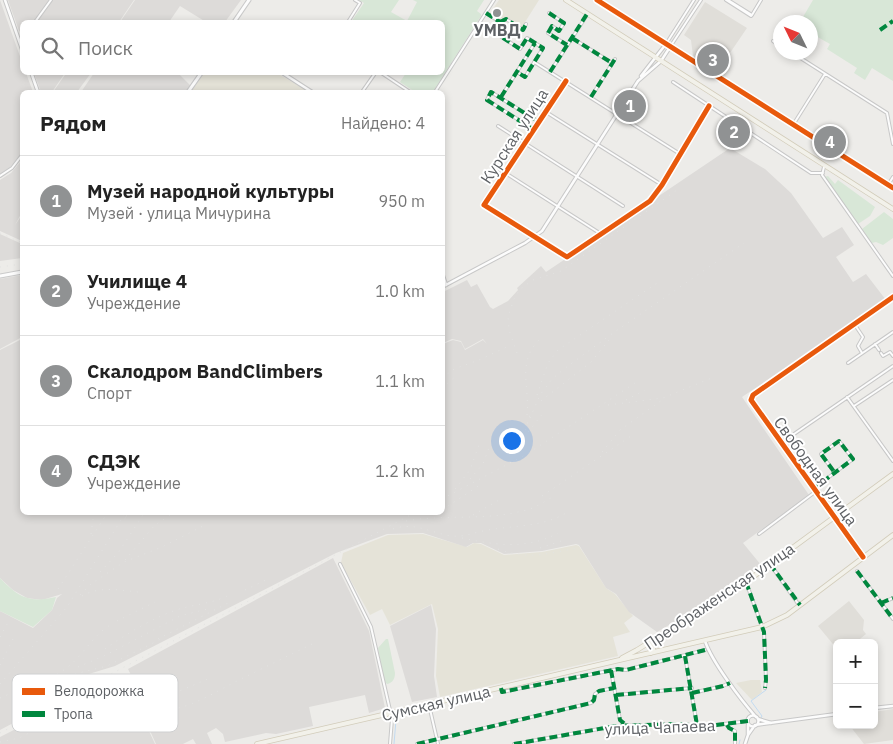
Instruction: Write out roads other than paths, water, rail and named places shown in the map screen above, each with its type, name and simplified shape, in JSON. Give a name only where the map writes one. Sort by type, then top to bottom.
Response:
[{"type":"main road","points":[[235,20],[249,0]]},
{"type":"main road","points":[[566,0],[893,210]]},
{"type":"main road","points":[[189,90],[200,75]]},
{"type":"main road","points":[[0,276],[20,272]]},
{"type":"main road","name":"Преображенская улица","points":[[616,661],[647,644],[746,582],[893,474]]},
{"type":"main road","points":[[616,661],[762,627],[783,617],[893,535]]},
{"type":"main road","points":[[646,655],[643,650],[647,644],[653,646],[652,654]]},
{"type":"main road","name":"Сумская улица","points":[[257,744],[616,661]]},
{"type":"street","points":[[5,0],[20,36]]},
{"type":"street","points":[[36,20],[51,0]]},
{"type":"street","points":[[349,20],[360,3],[355,0]]},
{"type":"street","points":[[436,90],[494,0]]},
{"type":"street","points":[[596,0],[893,188]]},
{"type":"street","points":[[445,285],[536,237],[542,231],[638,81],[666,44],[694,0]]},
{"type":"street","points":[[638,81],[661,61],[701,0]]},
{"type":"street","points":[[727,0],[752,15],[761,0]]},
{"type":"street","points":[[486,13],[500,22]]},
{"type":"street","points":[[549,13],[564,23],[555,38]]},
{"type":"street","points":[[550,72],[587,14]]},
{"type":"street","points":[[517,72],[525,77],[543,48],[527,38],[520,49],[497,34],[500,22],[506,19],[523,30],[526,24]]},
{"type":"street","points":[[559,31],[552,26],[548,33],[567,45]]},
{"type":"street","points":[[572,38],[612,63]]},
{"type":"street","points":[[500,97],[535,43]]},
{"type":"street","points":[[591,97],[615,59]]},
{"type":"street","points":[[803,60],[887,113],[893,144]]},
{"type":"street","points":[[534,62],[680,154]]},
{"type":"street","points":[[793,125],[825,74]]},
{"type":"street","points":[[32,75],[37,90]]},
{"type":"street","points":[[286,75],[309,90]]},
{"type":"street","points":[[364,90],[376,75]]},
{"type":"street","points":[[383,75],[407,90]]},
{"type":"street","name":"Курская улица","points":[[536,237],[484,205],[566,81]]},
{"type":"street","points":[[673,82],[811,172],[822,173]]},
{"type":"street","points":[[534,130],[487,100],[491,92],[539,122]]},
{"type":"street","points":[[536,237],[567,257],[650,201],[710,106]]},
{"type":"street","points":[[546,112],[662,184]]},
{"type":"street","points":[[498,126],[623,206]]},
{"type":"street","points":[[0,176],[12,168],[20,158]]},
{"type":"street","points":[[496,167],[601,234]]},
{"type":"street","points":[[824,167],[822,175],[893,276]]},
{"type":"street","points":[[888,185],[893,177]]},
{"type":"street","points":[[862,353],[858,346],[863,337],[855,325],[893,297]]},
{"type":"street","name":"Свободная улица","points":[[855,325],[752,398],[752,402],[863,558]]},
{"type":"street","points":[[848,363],[893,332]]},
{"type":"street","points":[[875,344],[879,350]]},
{"type":"street","points":[[881,353],[883,356],[890,352],[893,356]]},
{"type":"street","points":[[781,443],[893,366]]},
{"type":"street","points":[[854,406],[893,380]]},
{"type":"street","points":[[847,397],[893,461]]},
{"type":"street","points":[[813,488],[835,473],[853,460],[839,441],[821,454],[835,473]]},
{"type":"street","name":"Свободная улица","points":[[759,534],[816,492]]},
{"type":"street","points":[[340,564],[371,627],[391,714],[390,744]]},
{"type":"street","points":[[770,564],[800,605]]},
{"type":"street","points":[[857,572],[893,619]]},
{"type":"street","points":[[746,582],[762,627],[766,671],[765,688]]},
{"type":"street","points":[[881,603],[893,598]]},
{"type":"street","points":[[705,641],[707,648],[730,683],[757,718],[756,726],[748,735]]},
{"type":"street","points":[[500,688],[502,692],[612,670],[626,670],[705,650]]},
{"type":"street","points":[[685,656],[697,725]]},
{"type":"street","points":[[612,670],[620,720],[626,726]]},
{"type":"street","points":[[564,674],[565,680]]},
{"type":"street","points":[[692,693],[730,683]]},
{"type":"street","points":[[417,744],[591,703],[594,700],[595,694],[599,691],[614,688]]},
{"type":"street","points":[[616,695],[692,688]]},
{"type":"street","points":[[429,705],[438,744]]},
{"type":"street","points":[[745,744],[748,735],[747,706]]},
{"type":"street","points":[[878,708],[893,706]]},
{"type":"street","points":[[748,721],[750,726],[756,726],[833,715]]},
{"type":"street","points":[[748,721],[752,716],[773,723]]},
{"type":"street","points":[[616,726],[620,720]]},
{"type":"street","name":"улица Чапаева","points":[[514,744],[616,726],[708,726],[748,721]]},
{"type":"street","points":[[727,724],[729,728],[735,731],[735,744]]},
{"type":"waterway","points":[[760,720],[762,716],[751,701],[766,690]]},
{"type":"waterway","points":[[394,744],[396,720]]},
{"type":"waterway","points":[[739,744],[740,740]]},
{"type":"railway","points":[[517,353],[509,330],[508,317],[514,299],[520,289],[533,280],[561,271],[677,190]]},
{"type":"railway","points":[[0,233],[20,242]]},
{"type":"railway","points":[[530,418],[540,395],[552,379],[564,369],[744,243]]},
{"type":"railway","points":[[0,267],[20,264]]},
{"type":"railway","points":[[537,395],[548,363],[558,350],[660,281]]},
{"type":"railway","points":[[527,415],[526,365],[533,347],[541,338]]},
{"type":"railway","points":[[541,401],[591,362],[609,340]]},
{"type":"railway","points":[[445,376],[454,369],[511,345]]},
{"type":"railway","points":[[445,385],[456,376]]},
{"type":"railway","points":[[608,405],[663,398],[714,377]]},
{"type":"railway","points":[[445,497],[527,454],[638,381]]},
{"type":"railway","points":[[626,400],[645,390]]},
{"type":"railway","points":[[602,452],[620,430],[662,400]]},
{"type":"railway","points":[[511,454],[525,432],[531,411]]},
{"type":"railway","points":[[528,432],[544,412]]},
{"type":"railway","points":[[542,496],[634,434]]},
{"type":"railway","points":[[455,489],[470,470],[480,442]]},
{"type":"railway","points":[[470,479],[483,464],[490,445]]},
{"type":"railway","points":[[445,508],[480,485]]},
{"type":"railway","points":[[406,521],[508,514],[531,509],[554,496]]},
{"type":"railway","points":[[473,515],[499,500]]},
{"type":"railway","points":[[393,529],[409,526],[445,535],[461,536],[494,529],[536,524],[566,513]]},
{"type":"railway","points":[[91,534],[94,515]]},
{"type":"railway","points":[[58,589],[106,515]]},
{"type":"railway","points":[[0,684],[67,607],[124,515]]},
{"type":"railway","points":[[100,572],[118,553],[143,515]]},
{"type":"railway","points":[[125,560],[155,525],[170,515]]},
{"type":"railway","points":[[111,674],[410,515]]},
{"type":"railway","points":[[80,595],[91,584],[124,562],[162,547],[203,526]]},
{"type":"railway","points":[[462,538],[487,543],[523,544],[535,542],[558,533]]},
{"type":"railway","points":[[540,548],[564,540]]},
{"type":"railway","points":[[498,549],[519,554],[538,555],[577,548]]},
{"type":"railway","points":[[245,590],[268,579]]},
{"type":"railway","points":[[82,596],[102,590],[138,592]]},
{"type":"railway","points":[[105,649],[157,618],[231,594]]},
{"type":"railway","points":[[117,621],[155,602]]},
{"type":"railway","points":[[158,639],[228,603]]},
{"type":"railway","points":[[78,667],[106,655],[180,616],[207,609]]},
{"type":"railway","points":[[0,637],[10,619]]},
{"type":"railway","points":[[57,674],[73,663],[98,635],[112,624]]},
{"type":"railway","points":[[0,665],[14,637]]},
{"type":"railway","points":[[75,674],[107,666],[165,637]]},
{"type":"railway","points":[[178,708],[201,700],[312,644]]},
{"type":"railway","points":[[178,692],[212,677]]},
{"type":"railway","points":[[0,698],[12,693]]},
{"type":"railway","points":[[0,733],[12,727]]},
{"type":"railway","points":[[0,742],[19,738],[31,732]]},
{"type":"place","name":"УМВД","points":[[497,13]]},
{"type":"place","name":"Cкалодром BandClimbers","points":[[713,60]]},
{"type":"place","name":"Музей народной культуры","points":[[630,106]]},
{"type":"place","name":"Училище 4","points":[[734,132]]},
{"type":"place","name":"СДЭК","points":[[830,142]]}]
